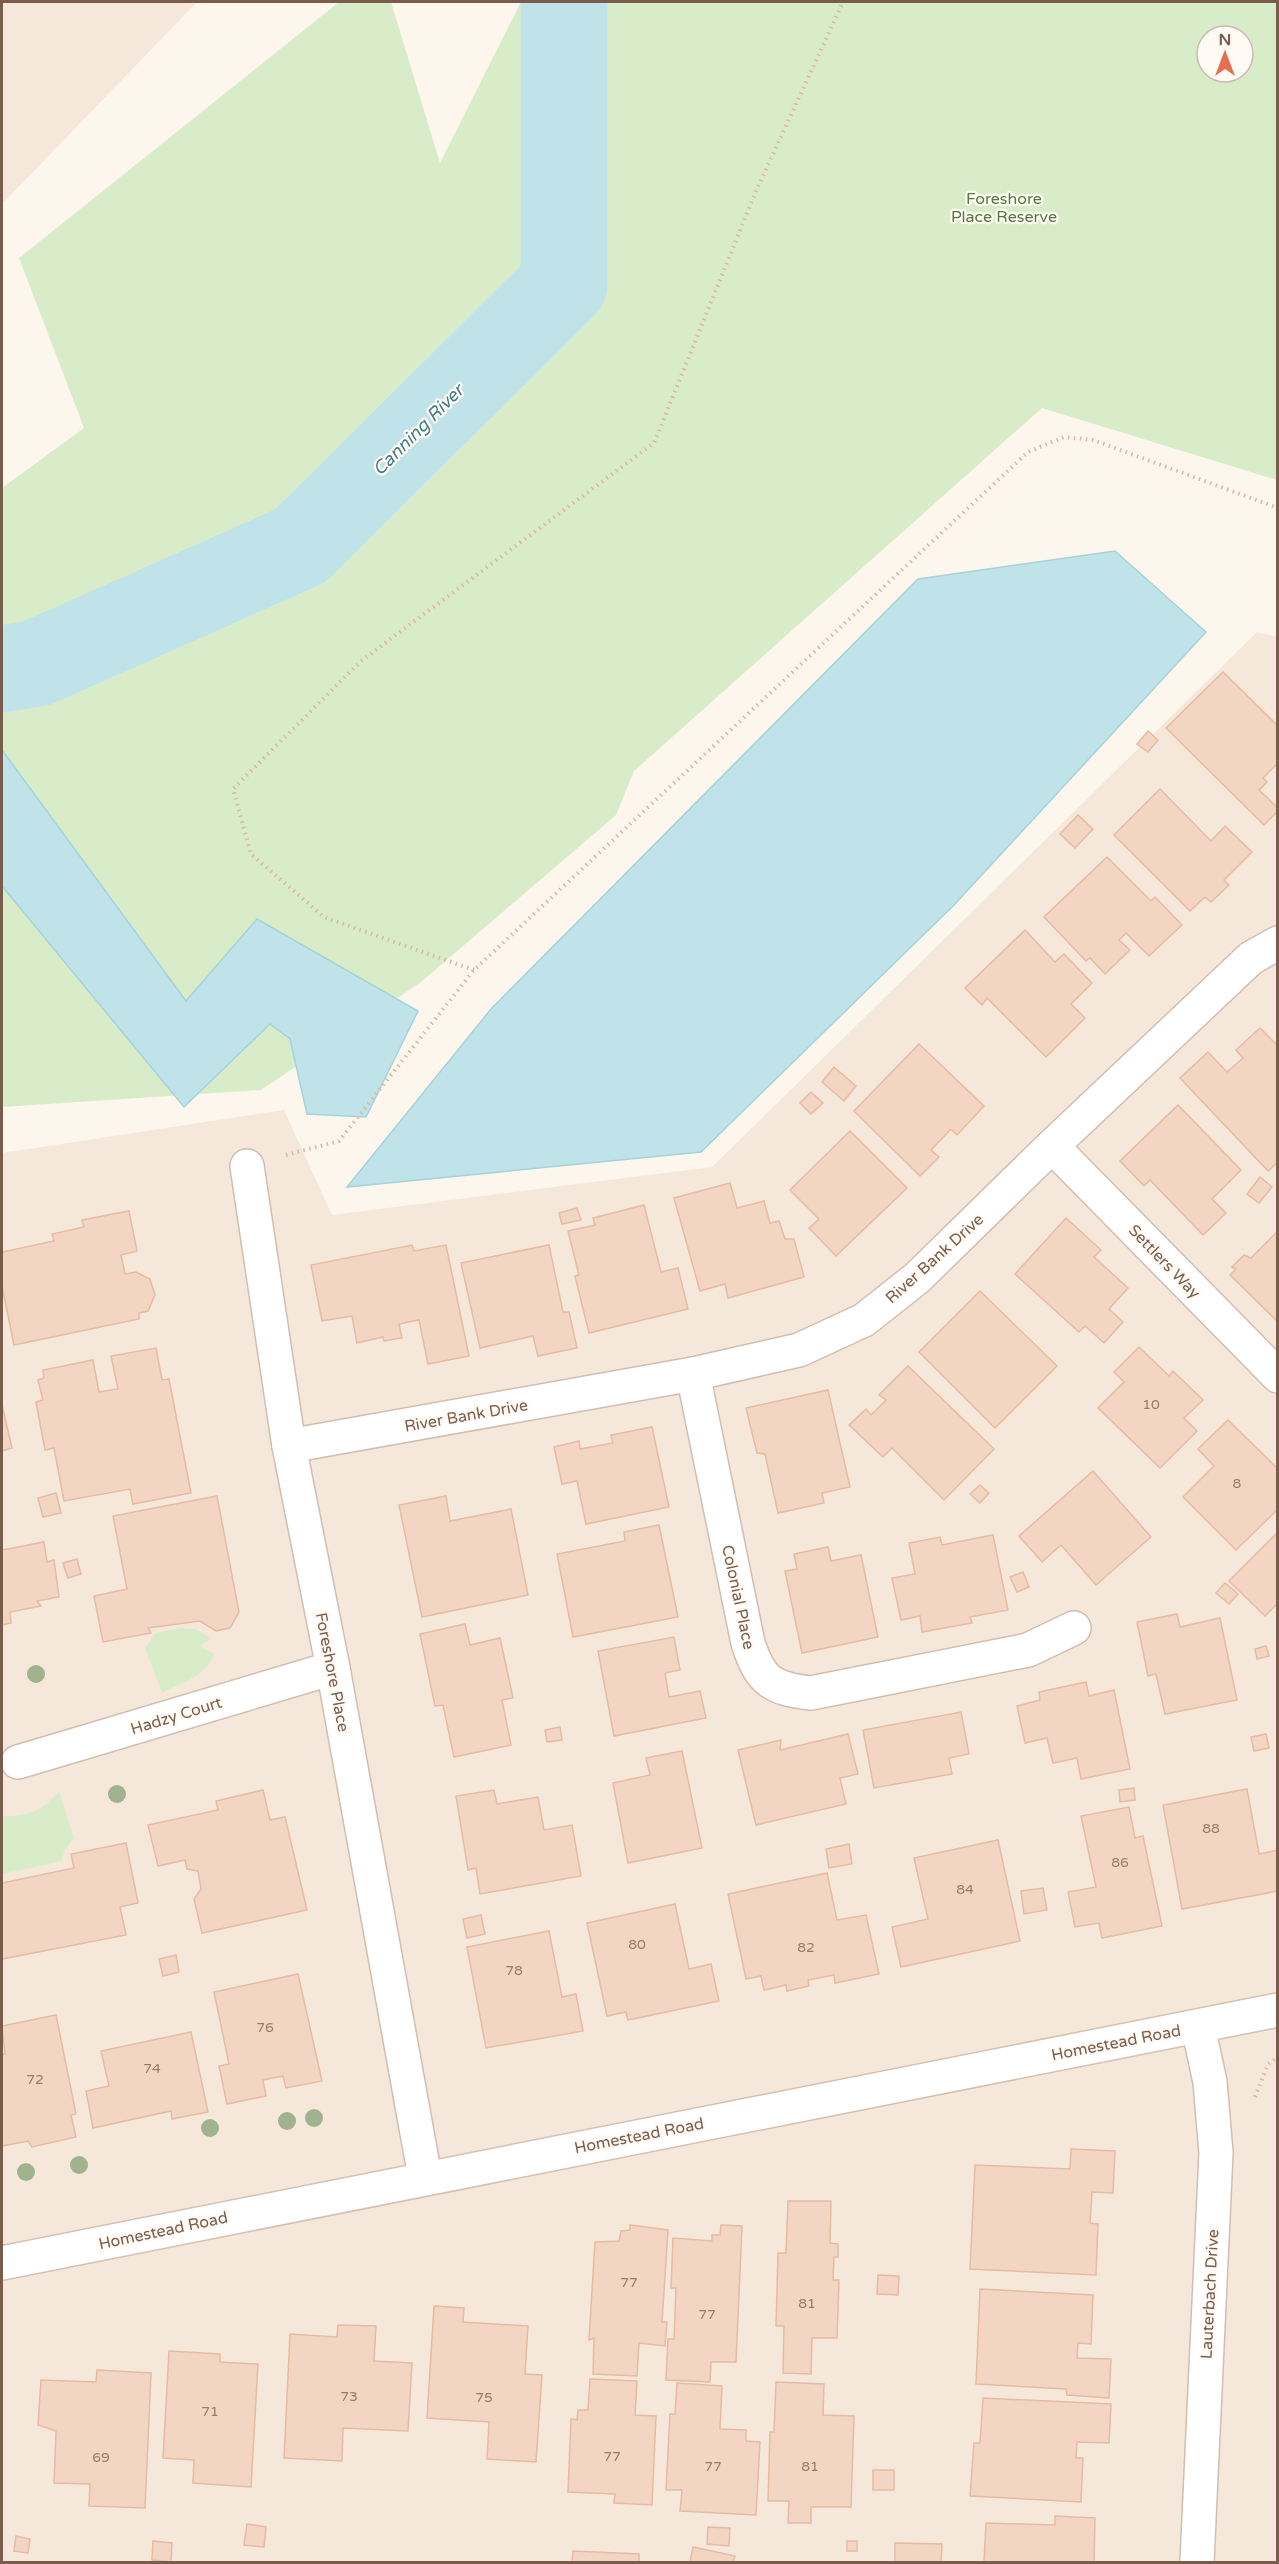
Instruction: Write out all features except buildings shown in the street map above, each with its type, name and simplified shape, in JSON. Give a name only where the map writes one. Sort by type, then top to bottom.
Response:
[{"type":"street","name":"River Bank Drive","points":[[290,1446],[693,1374],[799,1350],[864,1320],[917,1278],[1052,1146],[1251,958],[1278,943]]},
{"type":"street","name":"Settlers Way","points":[[1052,1146],[1278,1376]]},
{"type":"street","name":"Foreshore Place","points":[[247,1166],[290,1446],[333,1668],[424,2177]]},
{"type":"street","name":"Colonial Place","points":[[693,1374],[748,1643],[757,1670],[784,1690],[811,1693],[1028,1650],[1074,1628]]},
{"type":"street","name":"Hadzy Court","points":[[18,1762],[333,1668]]},
{"type":"street","name":"Homestead Road","points":[[2,2263],[424,2177],[1278,2010]]},
{"type":"street","name":"Lauterbach Drive","points":[[1197,2562],[1216,2152],[1210,2082],[1198,2026]]},
{"type":"path","points":[[474,969],[324,917],[251,854],[233,789],[361,661],[654,442],[756,191],[843,2]]},
{"type":"path","points":[[247,1166],[339,1141],[474,969],[1028,452],[1064,437],[1093,440],[1278,508]]},
{"type":"path","points":[[1268,2064],[1278,2057]]},
{"type":"shaded area","points":[[2,2],[197,2],[2,204]]},
{"type":"shaded area","points":[[1257,632],[1277,637],[1277,2562],[2,2562],[2,1153],[284,1110],[332,1215],[712,1167]]},
{"type":"green space","name":"Foreshore Place Reserve","points":[[339,2],[391,2],[440,163],[521,2],[1277,2],[1277,480],[1042,408],[634,771],[616,815],[421,982],[261,1090],[2,1107],[2,488],[84,428],[19,258]]},
{"type":"green space","points":[[180,1628],[195,1629],[211,1638],[200,1646],[214,1654],[211,1662],[200,1673],[162,1693],[145,1648],[156,1633]]},
{"type":"green space","points":[[59,1792],[74,1838],[64,1851],[62,1861],[2,1874],[2,1816],[34,1812]]},
{"type":"water","points":[[1115,551],[1206,632],[954,905],[701,1152],[347,1187],[491,1009],[918,579]]},
{"type":"water","points":[[2,750],[186,1001],[257,919],[418,1011],[366,1117],[307,1114],[290,1039],[270,1024],[184,1107],[2,886]]},
{"type":"waterway","name":"Canning River","points":[[2,669],[37,663],[300,546],[564,284],[564,2]]}]
